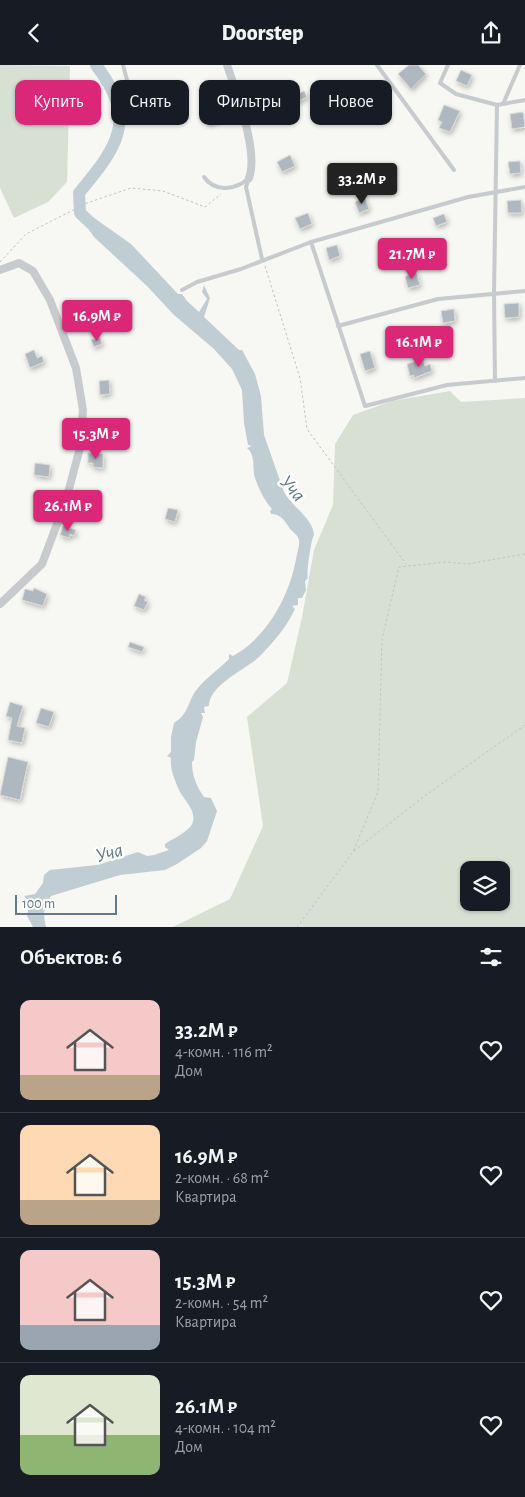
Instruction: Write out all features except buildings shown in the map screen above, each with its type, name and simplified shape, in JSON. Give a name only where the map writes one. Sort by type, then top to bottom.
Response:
[{"type":"street","points":[[227,65],[248,134],[251,172],[248,178]]},
{"type":"street","points":[[0,270],[19,263],[33,271],[50,300],[76,368],[84,410],[80,448],[66,500],[42,564],[0,603]]},
{"type":"lane","points":[[123,65],[127,80]]},
{"type":"lane","points":[[377,65],[454,170]]},
{"type":"lane","points":[[448,65],[440,83],[456,94],[497,105],[525,100]]},
{"type":"lane","points":[[503,104],[520,65]]},
{"type":"lane","points":[[495,381],[494,293],[497,105]]},
{"type":"lane","points":[[204,177],[208,183],[216,187],[227,188],[242,184],[248,178]]},
{"type":"lane","points":[[248,178],[246,187],[262,259]]},
{"type":"lane","points":[[182,291],[197,283],[241,269],[262,259],[312,242],[468,197],[525,187]]},
{"type":"lane","points":[[312,242],[365,406],[447,385],[525,378]]},
{"type":"lane","points":[[338,326],[438,299],[525,291]]},
{"type":"path","points":[[0,261],[26,234],[87,203],[131,187],[163,191],[205,207],[227,188]]},
{"type":"path","points":[[262,259],[300,378],[308,429],[406,565]]},
{"type":"path","points":[[297,927],[353,852],[378,792],[382,639],[399,567],[446,562],[467,564],[525,554]]},
{"type":"path","points":[[353,852],[426,795],[525,725]]},
{"type":"shaded area","points":[[0,65],[70,66],[70,80],[15,80],[15,125],[68,125],[67,182],[48,202],[14,218],[0,188]]},
{"type":"shaded area","points":[[87,213],[131,244],[178,294],[182,294],[199,312],[207,299],[202,292],[204,285],[210,298],[204,317],[239,350],[242,350],[255,374],[261,396],[264,435],[284,492],[310,523],[314,535],[309,557],[308,578],[305,581],[306,590],[302,598],[298,598],[298,605],[292,606],[295,609],[288,622],[261,655],[230,677],[215,691],[209,706],[204,707],[205,713],[201,713],[203,717],[192,762],[193,771],[201,793],[204,797],[211,798],[217,811],[207,841],[201,848],[165,870],[120,875],[51,896],[44,911],[46,927],[33,927],[27,916],[30,903],[24,896],[35,894],[43,883],[44,875],[50,870],[97,865],[138,852],[147,856],[154,855],[169,850],[165,847],[165,844],[191,826],[193,821],[192,811],[178,788],[172,770],[171,758],[167,756],[171,752],[171,737],[174,723],[186,711],[198,688],[229,659],[229,654],[233,656],[245,648],[275,615],[288,588],[299,545],[297,536],[285,521],[280,516],[271,514],[270,511],[272,509],[264,498],[257,482],[254,474],[252,454],[247,448],[252,446],[248,445],[244,423],[242,390],[232,369],[214,349],[174,315],[147,286],[94,237],[80,217]]},
{"type":"shaded area","points":[[450,391],[461,402],[525,398],[525,927],[173,927],[230,899],[263,826],[247,717],[287,683],[302,617],[314,550],[333,505],[335,444],[353,415],[392,401]]},
{"type":"waterway","name":"Уча","points":[[95,227],[80,213],[79,193],[113,146],[118,132],[119,117],[117,102],[109,84],[96,65]]}]
